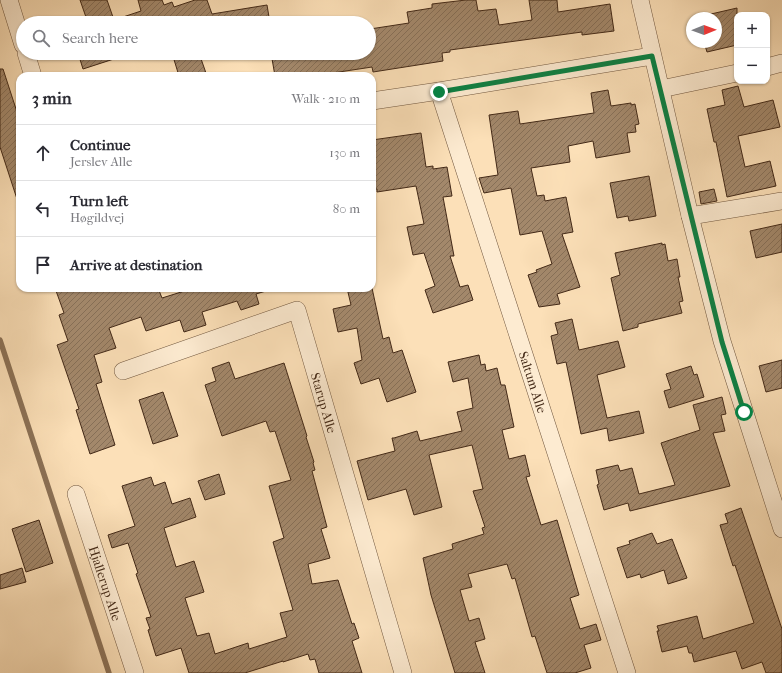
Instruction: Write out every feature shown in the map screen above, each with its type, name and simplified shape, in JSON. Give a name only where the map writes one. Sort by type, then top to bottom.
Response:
[{"type":"street","points":[[8,0],[16,24]]},
{"type":"street","points":[[640,0],[690,216],[722,342],[782,529]]},
{"type":"street","points":[[376,100],[439,92],[652,56]]},
{"type":"street","points":[[28,60],[32,72]]},
{"type":"street","points":[[770,66],[782,63]]},
{"type":"street","points":[[661,89],[734,74]]},
{"type":"street","name":"Saltum Alle","points":[[439,92],[627,673]]},
{"type":"street","points":[[690,216],[782,201]]},
{"type":"street","name":"Starup Alle","points":[[123,371],[297,310],[403,673]]},
{"type":"street","name":"Hjallerup Alle","points":[[76,494],[134,673]]},
{"type":"building","points":[[80,0],[107,0],[113,16],[86,16]]},
{"type":"building","points":[[138,0],[162,0],[164,5],[172,2],[174,7],[195,0],[207,0],[212,14],[267,5],[269,16],[126,16],[141,11]]},
{"type":"building","points":[[476,0],[478,11],[496,9],[499,25],[532,20],[529,0],[557,0],[558,12],[610,4],[614,31],[582,35],[582,32],[450,50],[450,52],[442,53],[443,61],[373,72],[372,67],[339,72],[274,72],[272,60],[376,60],[376,28],[409,23],[407,12],[432,8],[432,4]]},
{"type":"building","points":[[737,8],[737,12],[734,12],[734,46],[707,52],[706,48],[722,48],[722,12],[720,12]]},
{"type":"building","points":[[80,60],[111,60],[83,69]]},
{"type":"building","points":[[174,60],[201,60],[206,72],[178,72]]},
{"type":"building","points":[[0,69],[3,69],[16,109],[16,196],[0,147]]},
{"type":"building","points":[[738,86],[744,107],[773,100],[780,127],[738,136],[745,167],[770,161],[776,186],[727,197],[716,142],[714,142],[707,109],[725,105],[722,90]]},
{"type":"building","points":[[608,90],[611,106],[631,103],[631,105],[635,104],[639,124],[635,125],[636,132],[627,133],[630,152],[596,158],[593,141],[568,146],[570,162],[531,168],[537,196],[544,195],[545,201],[566,197],[573,232],[562,234],[580,287],[557,294],[560,304],[539,307],[528,275],[537,272],[536,270],[552,264],[542,231],[520,235],[511,188],[484,193],[479,178],[498,175],[489,115],[518,111],[520,124],[594,113],[591,93]]},
{"type":"building","points":[[421,133],[426,167],[433,166],[433,169],[447,167],[452,196],[443,197],[454,256],[450,256],[460,287],[468,285],[473,300],[433,313],[425,290],[435,286],[424,253],[413,255],[407,227],[424,224],[416,186],[377,192],[376,139]]},
{"type":"building","points":[[649,176],[656,216],[629,221],[628,216],[617,218],[610,183]]},
{"type":"building","points":[[714,189],[717,201],[701,204],[699,192]]},
{"type":"building","points":[[782,224],[782,252],[756,258],[750,231]]},
{"type":"building","points":[[662,243],[662,245],[665,244],[668,261],[677,259],[680,277],[678,277],[683,301],[679,302],[682,313],[638,324],[638,327],[623,331],[611,278],[620,275],[615,253]]},
{"type":"building","points":[[56,292],[160,292],[162,298],[181,292],[263,292],[256,294],[259,304],[241,310],[237,301],[202,312],[206,325],[184,332],[180,320],[146,331],[141,317],[109,328],[116,348],[94,355],[102,382],[96,384],[115,445],[90,454],[76,410],[79,409],[57,345],[68,341],[59,315],[64,313]]},
{"type":"building","points":[[348,292],[373,292],[383,339],[389,337],[393,353],[402,350],[416,392],[387,402],[379,378],[361,384],[354,363],[362,360],[357,328],[338,332],[333,309],[351,305]]},
{"type":"building","points":[[572,319],[579,350],[618,341],[625,367],[597,375],[607,418],[639,411],[644,433],[609,441],[607,428],[581,434],[566,362],[557,364],[551,336],[558,334],[555,323]]},
{"type":"building","points":[[479,355],[481,365],[485,364],[486,371],[497,368],[501,385],[505,385],[514,427],[502,430],[509,459],[525,455],[530,476],[526,477],[541,525],[557,520],[579,595],[570,598],[580,629],[596,624],[601,640],[584,645],[591,668],[575,673],[547,673],[535,636],[532,637],[515,578],[512,579],[507,564],[468,574],[472,587],[460,590],[469,621],[479,618],[485,639],[475,642],[485,673],[455,673],[431,595],[423,558],[453,549],[452,544],[484,534],[482,528],[485,527],[473,491],[483,489],[472,445],[429,455],[442,507],[414,515],[406,489],[368,500],[357,461],[395,451],[392,438],[417,431],[420,441],[462,431],[457,412],[473,408],[468,378],[453,382],[448,362]]},
{"type":"building","points":[[782,360],[782,388],[766,392],[759,366]]},
{"type":"building","points":[[229,362],[235,379],[284,363],[314,462],[315,470],[312,471],[327,527],[321,529],[330,558],[308,564],[312,584],[338,580],[352,624],[354,623],[359,638],[352,641],[362,673],[319,673],[315,659],[310,660],[308,654],[245,673],[189,673],[181,648],[156,656],[146,618],[151,617],[136,574],[138,573],[128,543],[112,548],[108,535],[135,526],[122,486],[151,477],[154,486],[165,482],[172,504],[190,498],[196,517],[164,528],[176,567],[194,561],[204,592],[185,598],[197,636],[209,633],[215,654],[248,643],[249,649],[287,637],[280,613],[293,610],[273,542],[284,538],[269,486],[291,480],[275,431],[270,432],[266,421],[222,436],[205,385],[216,381],[212,368]]},
{"type":"building","points":[[691,366],[694,375],[697,374],[704,397],[669,408],[664,391],[671,389],[666,374]]},
{"type":"building","points":[[163,392],[178,436],[153,444],[139,400]]},
{"type":"building","points":[[722,397],[726,414],[721,415],[725,431],[713,433],[730,486],[630,511],[628,503],[604,510],[597,485],[599,484],[596,470],[618,465],[620,471],[632,468],[639,494],[675,485],[661,443],[700,430],[693,405]]},
{"type":"building","points":[[219,474],[225,494],[205,500],[198,481]]},
{"type":"building","points":[[741,508],[782,629],[782,673],[766,673],[762,662],[742,669],[736,651],[694,662],[692,653],[689,653],[687,646],[662,652],[657,626],[697,616],[703,639],[754,623],[720,525],[728,523],[725,514]]},
{"type":"building","points":[[39,520],[53,563],[26,572],[12,529]]},
{"type":"building","points":[[652,533],[657,544],[672,539],[687,578],[668,584],[664,570],[641,578],[640,574],[627,578],[617,548],[630,544],[629,541]]},
{"type":"building","points":[[22,568],[26,582],[0,589],[0,575]]},
{"type":"waterway","points":[[0,340],[109,673]]},
{"type":"route","points":[[439,92],[652,56],[722,342],[744,412]]}]
